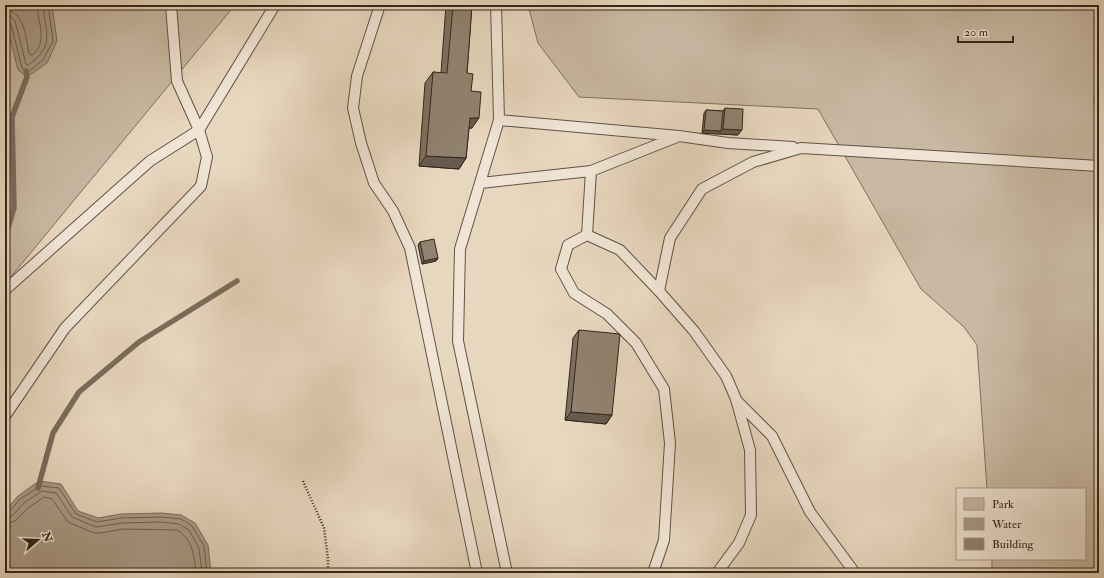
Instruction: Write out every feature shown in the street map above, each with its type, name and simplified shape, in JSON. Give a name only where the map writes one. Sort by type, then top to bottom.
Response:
[{"type":"lane","points":[[5,416],[65,328],[201,186],[207,157],[199,130],[177,81],[171,5]]},
{"type":"lane","points":[[5,290],[150,161],[199,130],[275,5]]},
{"type":"lane","points":[[380,5],[357,76],[353,108],[361,143],[374,183],[393,211],[410,248],[477,573]]},
{"type":"lane","points":[[496,5],[499,120],[460,249],[458,341],[507,573]]},
{"type":"lane","points":[[499,120],[679,136],[728,143],[1099,166]]},
{"type":"lane","points":[[481,183],[591,171],[679,136]]},
{"type":"lane","points":[[659,291],[670,238],[702,189],[753,162],[800,148]]},
{"type":"lane","points":[[587,235],[591,171]]},
{"type":"lane","points":[[587,235],[620,250],[659,291],[694,331],[726,376],[736,399],[750,450],[751,515],[739,543],[717,573]]},
{"type":"lane","points":[[587,235],[568,245],[561,269],[574,293],[607,314],[636,342],[664,389],[670,450],[664,540],[653,573]]},
{"type":"lane","points":[[736,399],[772,436],[810,512],[855,573]]},
{"type":"path","points":[[303,482],[324,528],[328,559],[328,573]]},
{"type":"green space","points":[[5,5],[235,5],[5,284]]},
{"type":"green space","points":[[528,5],[1099,5],[1099,93],[1093,99],[1099,105],[1099,573],[992,573],[992,560],[1086,560],[1086,488],[987,488],[977,345],[964,327],[921,289],[818,109],[579,97],[538,43]]},
{"type":"water","points":[[5,5],[52,5],[57,41],[47,63],[27,77],[18,70],[5,18]]},
{"type":"water","points":[[39,481],[61,484],[78,511],[98,518],[121,514],[162,513],[181,515],[195,523],[208,545],[211,573],[5,573],[5,511],[18,496]]},
{"type":"building","points":[[453,5],[472,5],[467,73],[473,74],[471,91],[481,92],[479,118],[470,118],[466,158],[426,156],[433,72],[447,73]]},
{"type":"building","points":[[725,108],[743,109],[742,130],[723,129]]},
{"type":"building","points":[[706,110],[723,111],[721,131],[704,130]]},
{"type":"building","points":[[434,239],[438,258],[424,261],[420,242]]},
{"type":"building","points":[[579,330],[620,334],[612,415],[571,412]]},
{"type":"waterway","points":[[5,230],[8,228],[14,208],[12,117],[27,77],[26,71]]},
{"type":"waterway","points":[[38,488],[53,433],[79,392],[139,342],[237,281]]}]
